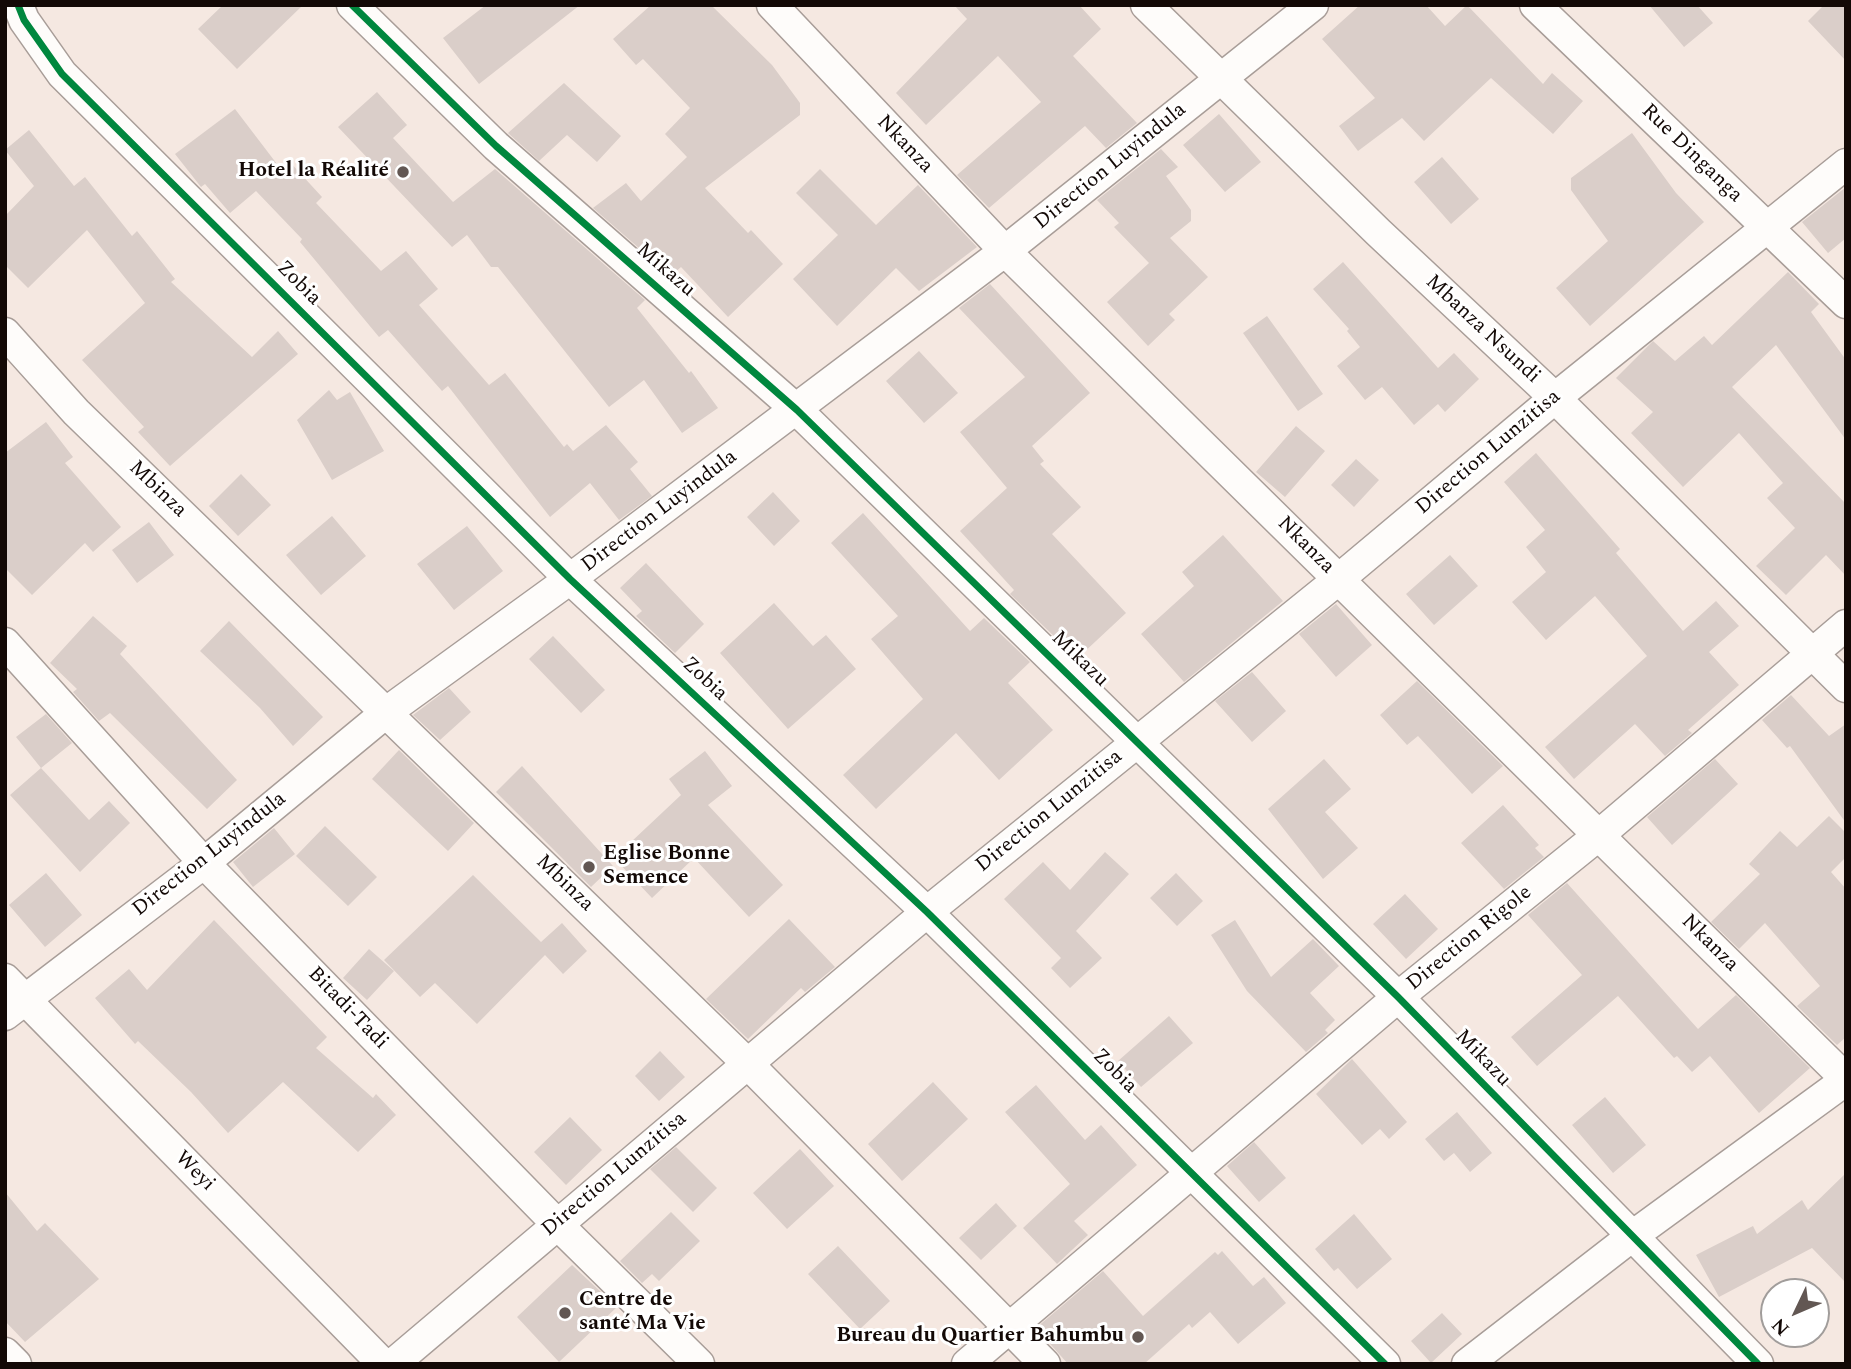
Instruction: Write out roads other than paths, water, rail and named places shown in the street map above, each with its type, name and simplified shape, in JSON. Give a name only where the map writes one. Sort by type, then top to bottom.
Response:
[{"type":"street","name":"Zobia","points":[[18,5],[24,20],[62,74],[570,579],[928,912],[1385,1364]]},
{"type":"street","name":"Mikazu","points":[[352,5],[496,146],[797,410],[1398,997],[1758,1364]]},
{"type":"street","name":"Nkanza","points":[[772,5],[1005,251],[1846,1080]]},
{"type":"street","name":"Mbanza Nsundi","points":[[1146,5],[1220,80],[1555,398],[1846,687]]},
{"type":"street","name":"Direction Luyindula","points":[[11,998],[204,863],[388,711],[797,410],[1005,251],[1313,5]]},
{"type":"street","name":"Rue Dinganga","points":[[1535,5],[1846,303]]},
{"type":"street","name":"Direction Lunzitisa","points":[[393,1364],[556,1223],[928,912],[1339,579],[1555,398],[1846,164]]},
{"type":"street","name":"Mbinza","points":[[5,333],[76,412],[388,711],[748,1064],[1045,1364]]},
{"type":"street","name":"Direction Rigole","points":[[967,1364],[1398,997],[1599,835],[1846,625]]},
{"type":"street","name":"Bitadi-Tadi","points":[[5,643],[204,863],[556,1223],[699,1364]]},
{"type":"street","name":"Weyi","points":[[11,998],[383,1364]]},
{"type":"street","points":[[1467,1364],[1631,1237],[1846,1080]]},
{"type":"street","points":[[5,1353],[16,1364]]},
{"type":"place","name":"Hotel la Réalité","points":[[403,172]]},
{"type":"place","name":"Eglise Bonne Semence","points":[[589,867]]},
{"type":"place","name":"Centre de santé Ma Vie","points":[[565,1313]]},
{"type":"place","name":"Bureau du Quartier Bahumbu","points":[[1138,1337]]}]
